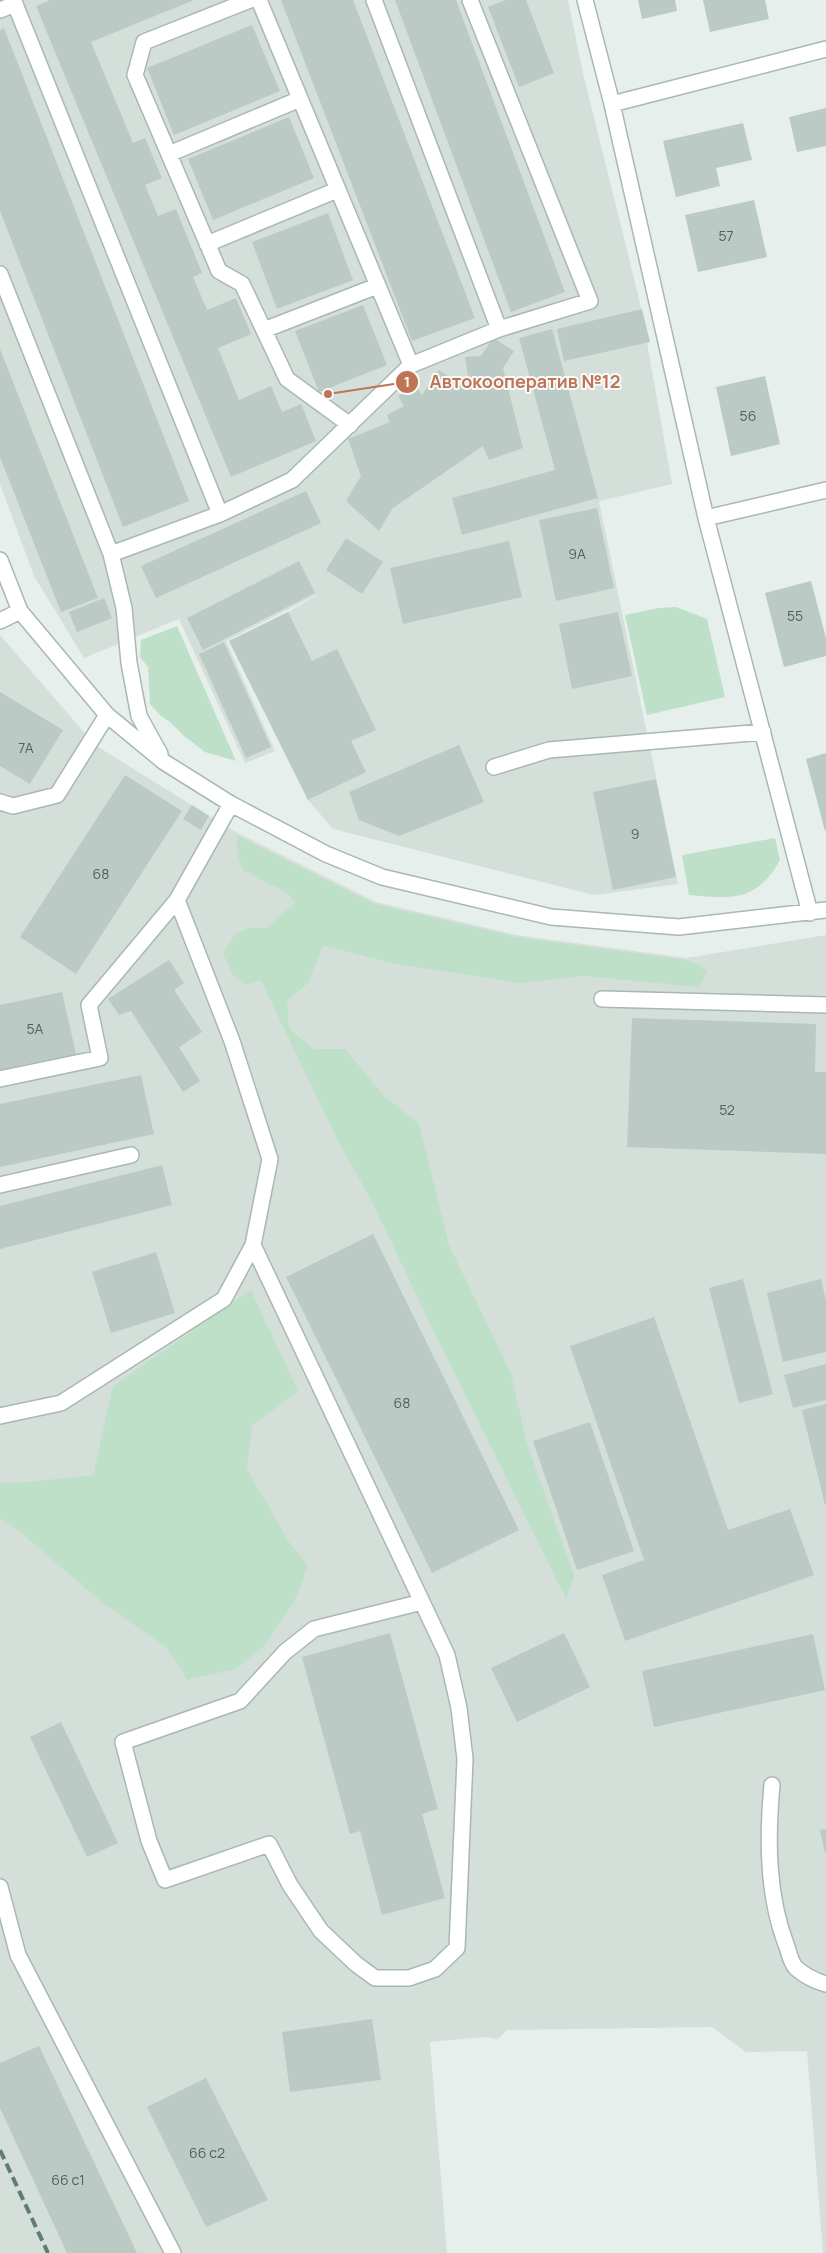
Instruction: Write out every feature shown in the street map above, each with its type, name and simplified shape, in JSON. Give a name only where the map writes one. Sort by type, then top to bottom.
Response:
[{"type":"street","points":[[250,0],[144,42],[135,75],[218,271],[242,284],[287,379],[350,424]]},
{"type":"street","points":[[259,0],[411,365]]},
{"type":"street","points":[[374,0],[498,329]]},
{"type":"street","points":[[111,554],[220,514],[292,480],[411,365],[498,329],[590,301],[470,0]]},
{"type":"street","points":[[585,0],[612,104],[706,518],[810,913]]},
{"type":"street","points":[[0,10],[19,2],[220,514]]},
{"type":"street","points":[[612,104],[826,49]]},
{"type":"street","points":[[168,154],[300,99]]},
{"type":"street","points":[[207,244],[337,190]]},
{"type":"street","points":[[0,274],[111,554],[124,608],[129,663],[139,716],[164,762]]},
{"type":"street","points":[[264,330],[377,286]]},
{"type":"street","points":[[706,518],[826,490]]},
{"type":"street","points":[[0,560],[20,610],[107,715],[164,762],[231,804],[326,854],[382,877],[551,917],[679,927],[826,910]]},
{"type":"street","points":[[0,622],[20,610]]},
{"type":"street","points":[[0,802],[13,806],[57,796],[107,715]]},
{"type":"street","points":[[494,767],[549,750],[763,732]]},
{"type":"street","points":[[0,1079],[100,1058],[89,1005],[177,900],[231,804]]},
{"type":"street","points":[[0,1416],[60,1404],[224,1299],[253,1245],[270,1159],[232,1041],[177,900]]},
{"type":"street","points":[[602,999],[826,1005]]},
{"type":"street","points":[[0,1185],[131,1155]]},
{"type":"street","points":[[253,1245],[422,1602],[447,1655],[459,1708],[465,1759],[457,1948],[436,1969],[409,1978],[375,1978],[356,1964],[321,1931],[290,1885],[269,1844],[165,1880],[149,1841],[123,1742],[240,1701],[285,1652],[314,1629],[422,1602]]},
{"type":"street","points":[[772,1785],[769,1818],[769,1861],[778,1924],[795,1967],[816,1982],[826,1984]]},
{"type":"street","points":[[0,1887],[18,1955],[172,2253]]},
{"type":"shaded area","points":[[0,0],[568,0],[583,73],[640,303],[672,484],[599,501],[678,884],[594,895],[333,829],[308,800],[229,641],[288,612],[322,592],[226,641],[275,751],[245,763],[179,619],[84,658],[34,576],[0,484]]},
{"type":"shaded area","points":[[0,635],[95,745],[232,830],[376,902],[516,935],[686,958],[826,935],[826,2253],[823,2253],[807,2051],[746,2052],[712,2027],[507,2030],[498,2039],[483,2037],[430,2042],[447,2253],[0,2253]]},
{"type":"green space","points":[[676,607],[707,619],[725,697],[647,715],[625,615],[658,608]]},
{"type":"green space","points":[[177,626],[236,761],[205,752],[161,716],[150,704],[148,667],[140,657],[141,640]]},
{"type":"green space","points":[[238,836],[375,904],[516,937],[686,960],[700,965],[707,971],[698,987],[583,976],[519,983],[390,963],[323,945],[308,983],[287,1001],[289,1028],[313,1049],[345,1049],[385,1097],[419,1123],[449,1245],[511,1373],[527,1444],[574,1576],[566,1599],[371,1200],[337,1139],[261,981],[245,985],[233,975],[223,954],[235,934],[248,928],[266,928],[296,902],[280,889],[243,870],[239,862]]},
{"type":"green space","points":[[775,838],[780,860],[762,884],[752,891],[730,897],[689,895],[682,855]]},
{"type":"green space","points":[[251,1290],[298,1391],[252,1426],[247,1469],[289,1542],[308,1565],[295,1601],[263,1647],[236,1669],[187,1680],[167,1648],[104,1604],[19,1531],[0,1518],[0,1483],[93,1475],[113,1386]]},
{"type":"building","points":[[50,0],[194,0],[91,42],[133,143],[145,138],[162,178],[145,185],[158,216],[176,209],[202,273],[193,277],[207,310],[236,298],[251,334],[218,348],[239,400],[271,386],[282,412],[301,404],[316,441],[231,477],[36,6]]},
{"type":"building","points":[[281,0],[353,0],[475,318],[412,341]]},
{"type":"building","points":[[395,0],[456,0],[565,292],[511,312]]},
{"type":"building","points":[[506,0],[526,0],[554,73],[519,87],[488,7]]},
{"type":"building","points":[[638,0],[675,0],[677,11],[642,19]]},
{"type":"building","points":[[703,0],[765,0],[769,19],[710,32]]},
{"type":"building","points":[[252,25],[280,91],[174,135],[147,68]]},
{"type":"building","points":[[4,28],[189,501],[123,527],[0,211],[0,30]]},
{"type":"building","points":[[826,108],[826,146],[797,152],[789,117]]},
{"type":"building","points":[[289,117],[314,178],[213,220],[188,159]]},
{"type":"building","points":[[743,123],[752,160],[716,168],[720,186],[676,197],[663,141]]},
{"type":"building","points":[[754,200],[767,257],[698,272],[685,215]]},
{"type":"building","points":[[328,213],[353,280],[277,309],[252,242]]},
{"type":"building","points":[[363,305],[387,365],[319,392],[295,331]]},
{"type":"building","points":[[642,309],[650,342],[564,361],[557,329]]},
{"type":"building","points":[[552,329],[598,498],[462,535],[452,498],[555,470],[519,338]]},
{"type":"building","points":[[493,338],[514,351],[503,368],[523,448],[489,460],[483,446],[393,508],[379,531],[346,501],[361,476],[348,439],[390,422],[387,415],[404,406],[398,396],[414,384],[422,395],[439,370],[463,386],[469,384],[465,357],[481,356]]},
{"type":"building","points":[[0,349],[98,598],[61,612],[0,457]]},
{"type":"building","points":[[765,376],[780,444],[731,456],[716,387]]},
{"type":"building","points":[[306,491],[321,523],[156,598],[141,566]]},
{"type":"building","points":[[597,508],[614,588],[556,601],[539,520]]},
{"type":"building","points":[[346,538],[383,562],[362,594],[326,570]]},
{"type":"building","points":[[509,541],[522,597],[403,624],[390,568]]},
{"type":"building","points":[[299,561],[315,593],[203,650],[187,618]]},
{"type":"building","points":[[811,581],[826,638],[826,656],[784,667],[765,593]]},
{"type":"building","points":[[104,598],[112,618],[77,632],[69,612]]},
{"type":"building","points":[[288,612],[312,661],[337,649],[376,730],[351,741],[366,772],[308,800],[229,641]]},
{"type":"building","points":[[618,612],[632,676],[572,689],[559,624]]},
{"type":"building","points":[[224,642],[271,747],[246,758],[199,654]]},
{"type":"building","points":[[0,692],[63,730],[30,784],[0,766]]},
{"type":"building","points":[[459,745],[484,802],[399,836],[359,820],[349,792]]},
{"type":"building","points":[[826,753],[826,831],[825,831],[806,759]]},
{"type":"building","points":[[125,775],[182,811],[76,974],[20,937]]},
{"type":"building","points":[[656,779],[676,877],[613,890],[593,792]]},
{"type":"building","points":[[192,805],[209,816],[201,830],[183,819]]},
{"type":"building","points":[[169,960],[184,983],[174,990],[202,1032],[179,1047],[200,1081],[183,1092],[131,1011],[119,1015],[108,999]]},
{"type":"building","points":[[62,992],[76,1054],[0,1070],[0,1005]]},
{"type":"building","points":[[632,1018],[816,1024],[815,1072],[826,1072],[826,1154],[627,1147]]},
{"type":"building","points":[[141,1075],[154,1134],[0,1167],[0,1104]]},
{"type":"building","points":[[162,1165],[172,1205],[0,1249],[0,1206]]},
{"type":"building","points":[[373,1234],[519,1530],[432,1573],[286,1277]]},
{"type":"building","points":[[156,1252],[175,1313],[111,1333],[92,1272]]},
{"type":"building","points":[[743,1279],[773,1394],[739,1403],[709,1288]]},
{"type":"building","points":[[821,1279],[826,1300],[826,1352],[783,1362],[767,1293]]},
{"type":"building","points":[[654,1317],[728,1530],[790,1509],[814,1575],[625,1641],[602,1575],[644,1560],[570,1346]]},
{"type":"building","points":[[826,1364],[826,1400],[793,1408],[784,1375]]},
{"type":"building","points":[[826,1404],[826,1504],[825,1505],[802,1410]]},
{"type":"building","points":[[590,1422],[634,1551],[577,1570],[533,1441]]},
{"type":"building","points":[[390,1633],[438,1809],[422,1814],[445,1898],[382,1915],[360,1831],[350,1834],[302,1657]]},
{"type":"building","points":[[564,1633],[590,1687],[517,1722],[491,1668]]},
{"type":"building","points":[[813,1634],[825,1690],[654,1727],[642,1671]]},
{"type":"building","points":[[61,1722],[118,1843],[87,1857],[30,1737]]},
{"type":"building","points":[[826,1829],[826,1852],[825,1853],[820,1830]]},
{"type":"building","points":[[372,2019],[381,2080],[290,2092],[282,2032]]},
{"type":"building","points":[[39,2046],[137,2253],[67,2253],[0,2108],[0,2063]]},
{"type":"building","points":[[206,2078],[268,2200],[206,2227],[147,2107]]},
{"type":"railway","points":[[0,2150],[48,2253]]},
{"type":"place","name":"Автокооператив №12","points":[[328,394]]}]
